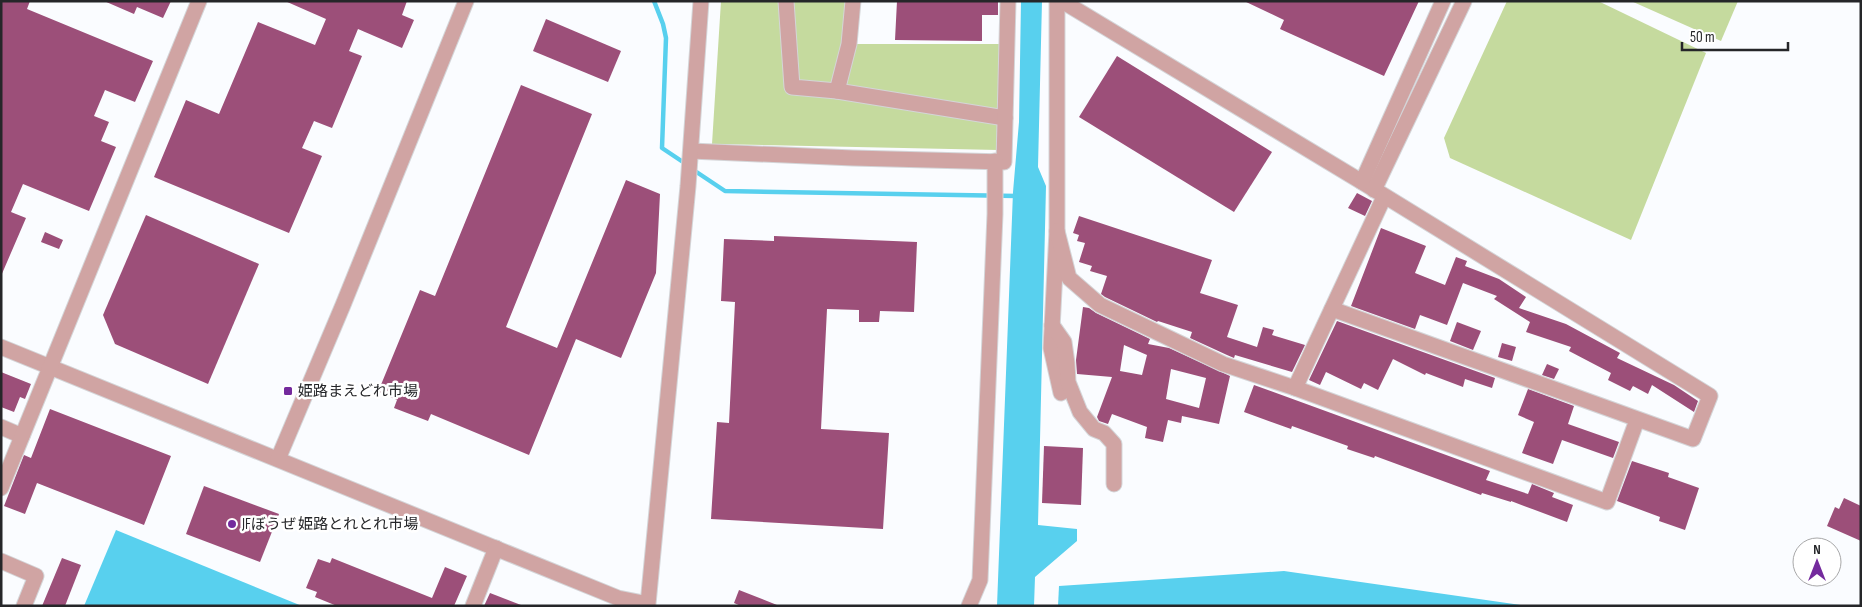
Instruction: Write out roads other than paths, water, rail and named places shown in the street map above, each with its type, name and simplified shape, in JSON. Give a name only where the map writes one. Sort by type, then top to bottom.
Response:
[{"type":"street","points":[[1,488],[199,1]]},
{"type":"street","points":[[278,459],[466,1]]},
{"type":"street","points":[[690,1],[700,28]]},
{"type":"street","points":[[1,347],[618,598],[650,605],[691,151],[701,1]]},
{"type":"street","points":[[786,1],[792,87],[837,91],[1005,118]]},
{"type":"street","points":[[837,91],[849,44],[853,1]]},
{"type":"street","points":[[691,151],[1004,162],[1008,1]]},
{"type":"street","points":[[1057,1],[1057,230],[1050,348],[1061,393]]},
{"type":"street","points":[[1062,1],[1710,396],[1693,439],[1332,309]]},
{"type":"street","points":[[1295,388],[1332,309],[1373,190],[1443,1]]},
{"type":"street","points":[[1373,190],[1464,1]]},
{"type":"street","points":[[969,606],[980,580],[995,214],[995,161]]},
{"type":"street","points":[[1057,230],[1069,278],[1100,306],[1223,364],[1295,388],[1607,502],[1637,420]]},
{"type":"street","points":[[1052,325],[1064,342],[1068,364],[1068,382],[1080,412],[1094,429],[1104,433],[1114,444],[1114,484]]},
{"type":"street","points":[[1,427],[22,436]]},
{"type":"street","points":[[473,606],[496,548]]},
{"type":"street","points":[[1,561],[36,576],[24,606]]},
{"type":"water","points":[[1021,1],[1042,1],[1038,167],[1046,186],[1038,525],[1077,529],[1077,541],[1035,577],[1034,606],[997,606],[1013,192],[1019,122]]},
{"type":"water","points":[[116,530],[302,606],[84,606]]},
{"type":"water","points":[[1284,571],[1527,606],[1058,606],[1059,586]]},
{"type":"waterway","points":[[654,1],[666,38],[662,148],[686,164]]},
{"type":"waterway","points":[[692,169],[725,191],[1017,196]]},
{"type":"place","name":"姫路まえどれ市場","points":[[288,391]]},
{"type":"place","name":"JFぼうぜ 姫路とれとれ市場","points":[[232,524]]}]
